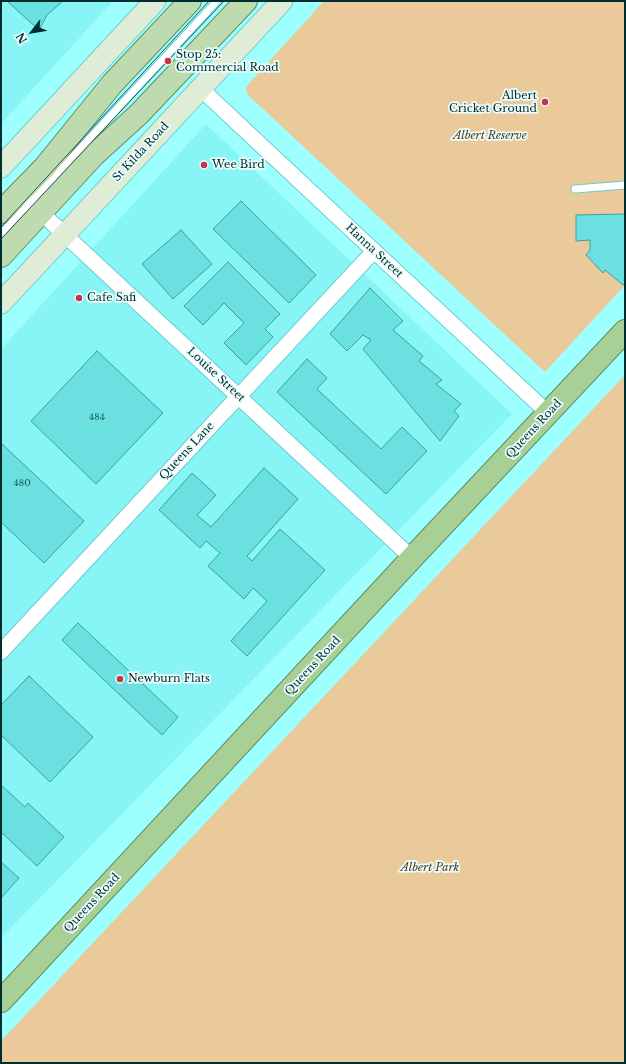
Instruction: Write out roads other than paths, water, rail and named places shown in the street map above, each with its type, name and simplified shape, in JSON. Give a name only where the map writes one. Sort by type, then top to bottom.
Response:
[{"type":"highway","name":"Queens Road","points":[[2,998],[625,331]]},
{"type":"main road","points":[[1,167],[155,1]]},
{"type":"main road","points":[[1,256],[30,203],[44,168],[117,79],[190,1]]},
{"type":"main road","points":[[1,212],[30,203],[93,156],[139,114],[246,1]]},
{"type":"main road","name":"St Kilda Road","points":[[1,303],[282,1]]},
{"type":"street","name":"Hanna Street","points":[[200,88],[548,413]]},
{"type":"street","name":"Louise Street","points":[[30,203],[412,558]]},
{"type":"street","name":"Queens Lane","points":[[1,652],[374,251]]},
{"type":"lane","points":[[1,234],[217,1]]},
{"type":"lane","points":[[575,189],[625,185]]},
{"type":"tram line","points":[[1,227],[209,1]]},
{"type":"tram line","points":[[1,239],[224,1]]},
{"type":"place","name":"Stop 25: Commercial Road","points":[[168,61]]},
{"type":"place","name":"Albert Cricket Ground","points":[[545,102]]},
{"type":"place","name":"Wee Bird","points":[[204,165]]},
{"type":"place","name":"Cafe Safi","points":[[79,298]]},
{"type":"place","name":"Newburn Flats","points":[[120,679]]},
{"type":"park label","name":"Albert Reserve","points":[[490,136]]},
{"type":"park label","name":"Albert Park","points":[[430,868]]}]
